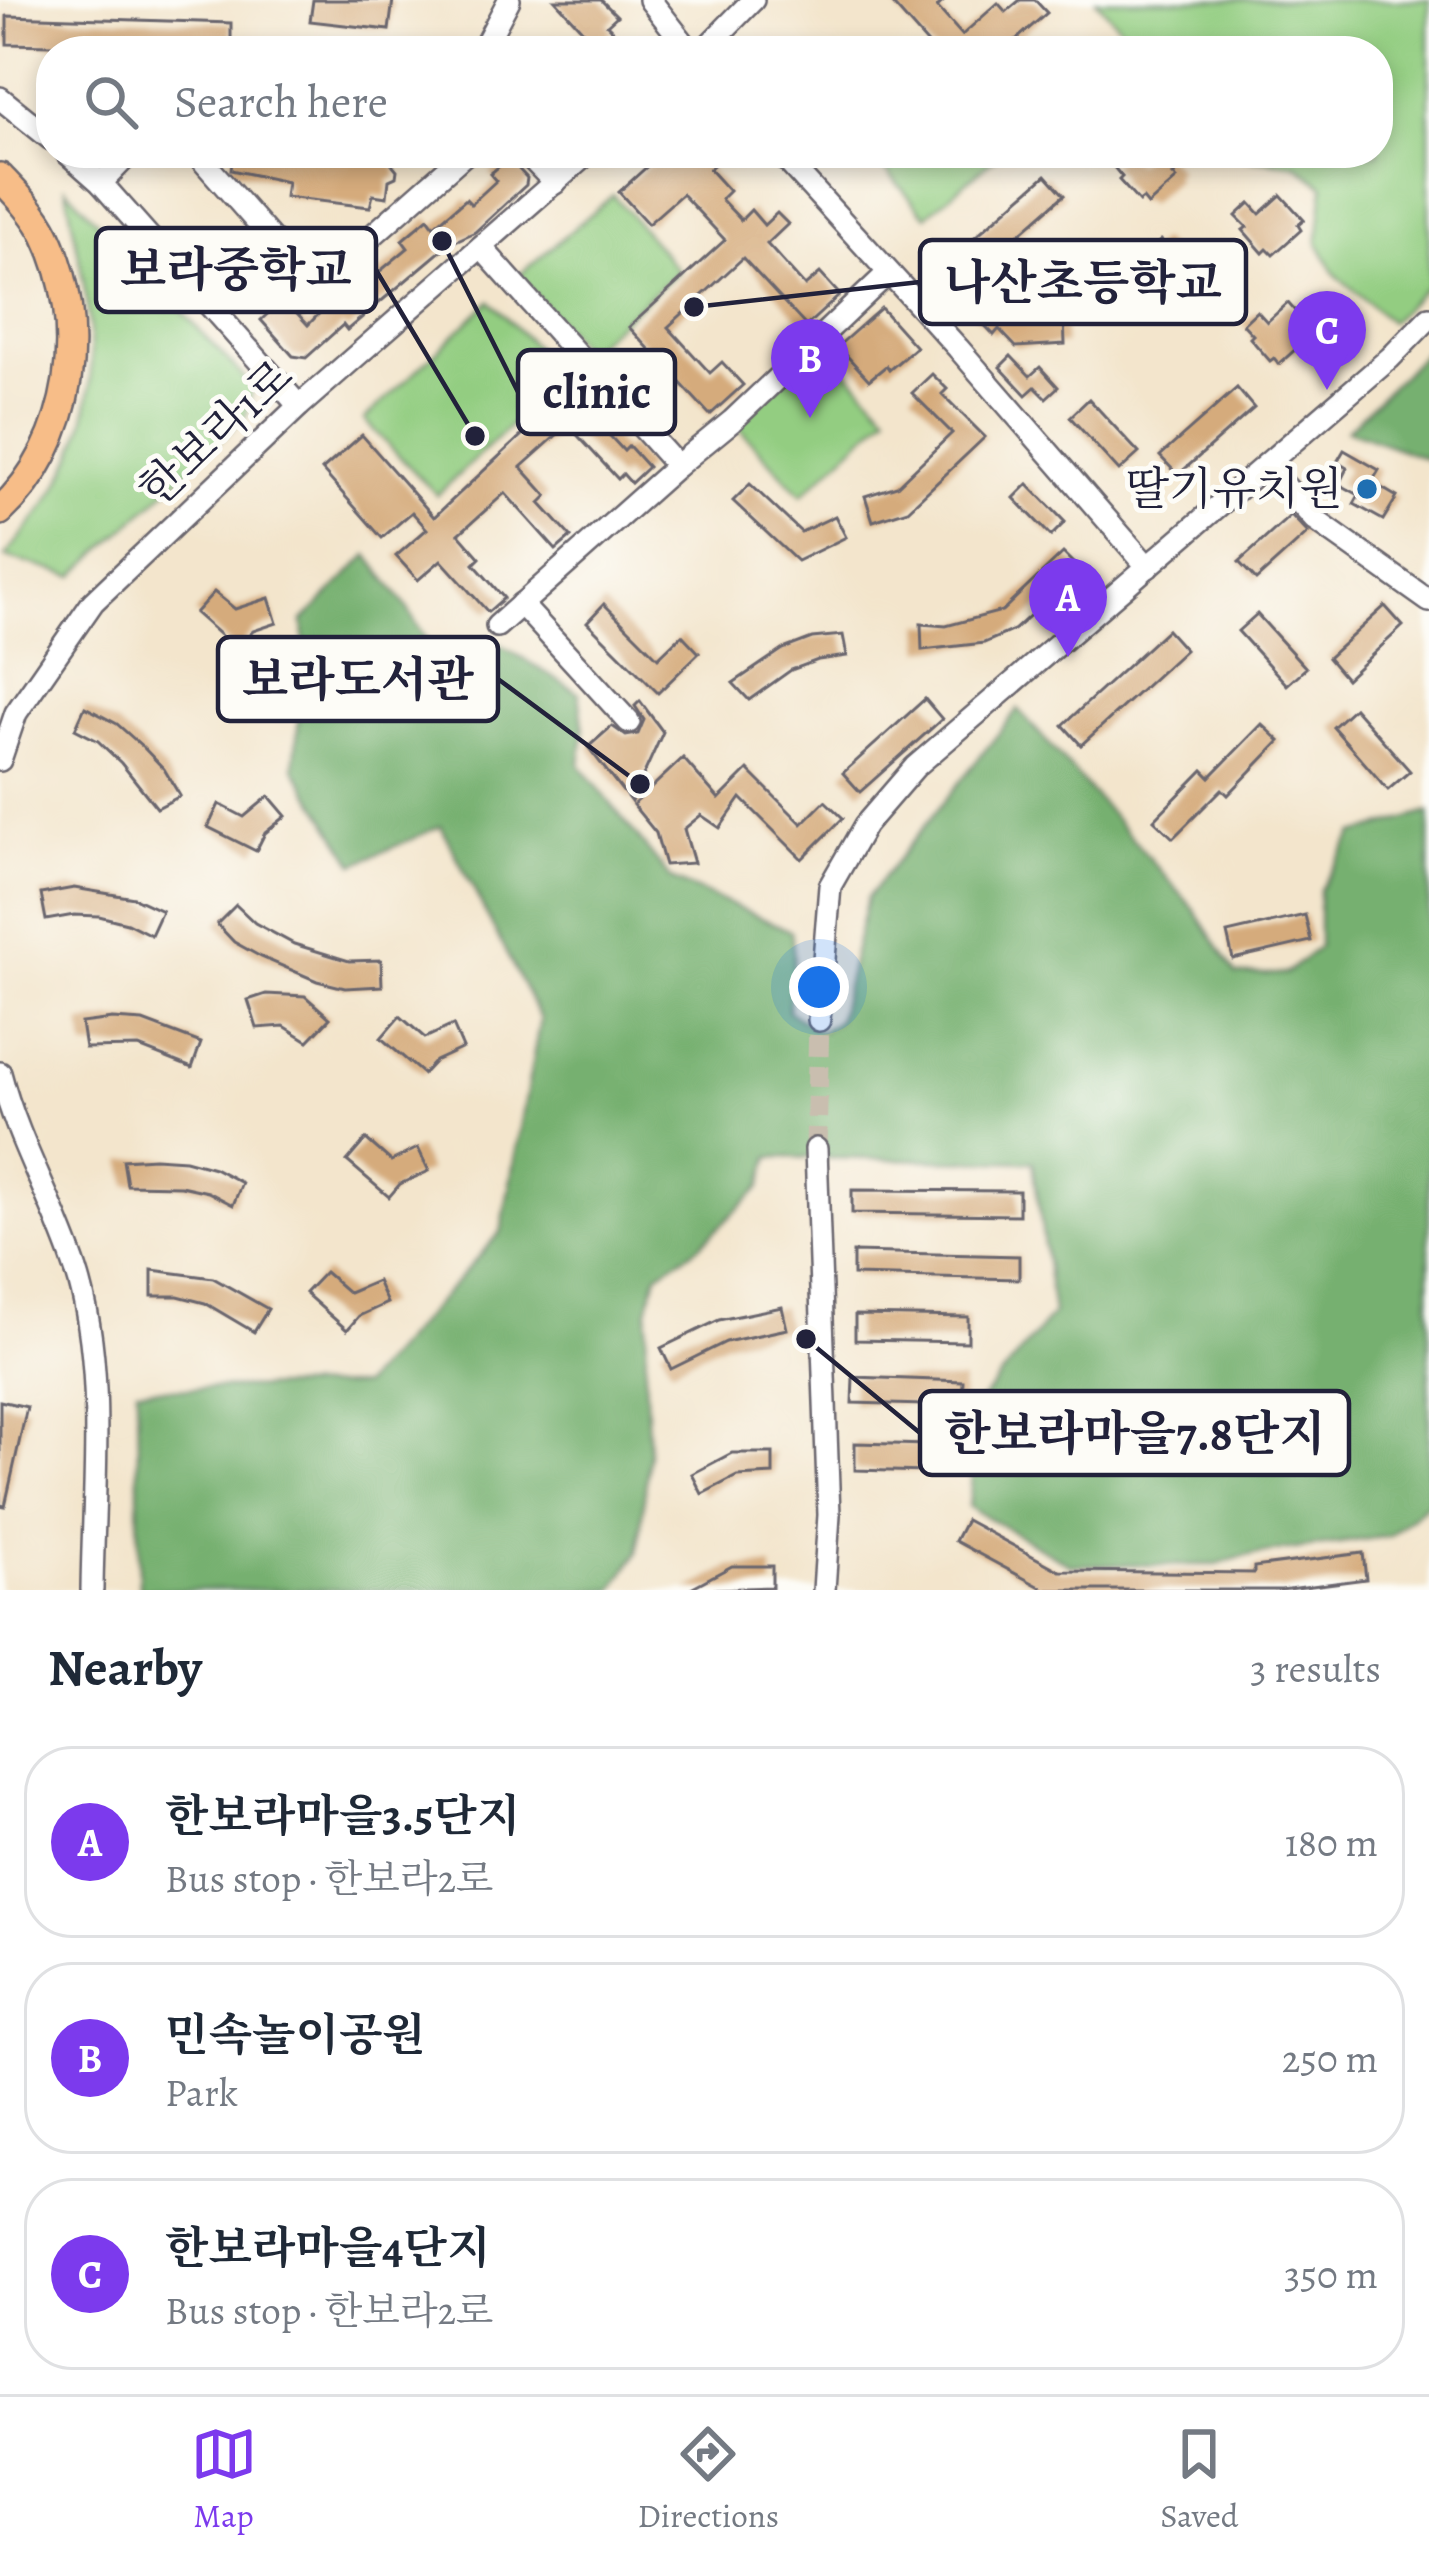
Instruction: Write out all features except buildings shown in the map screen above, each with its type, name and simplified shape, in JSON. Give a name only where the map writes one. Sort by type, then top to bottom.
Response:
[{"type":"main road","points":[[0,177],[44,231],[58,263],[69,359],[60,419],[32,470],[0,511]]},
{"type":"street","points":[[490,36],[509,0]]},
{"type":"street","points":[[650,0],[678,36]]},
{"type":"street","points":[[718,36],[753,0]]},
{"type":"street","points":[[0,98],[36,127]]},
{"type":"street","points":[[84,168],[299,406]]},
{"type":"street","points":[[101,183],[116,168]]},
{"type":"street","points":[[209,168],[314,287],[449,168]]},
{"type":"street","points":[[540,168],[555,183]]},
{"type":"street","name":"한보라1로","points":[[0,760],[16,713],[93,602],[299,406],[572,168]]},
{"type":"street","points":[[793,168],[1148,567]]},
{"type":"street","points":[[482,247],[676,466]]},
{"type":"street","points":[[497,626],[732,421],[887,274]]},
{"type":"street","points":[[819,1020],[830,886],[866,825],[915,767],[1390,358],[1429,318]]},
{"type":"street","points":[[1266,465],[1315,520],[1429,601]]},
{"type":"street","points":[[521,604],[629,722]]},
{"type":"street","points":[[0,1073],[12,1120],[76,1271],[90,1327],[92,1590]]},
{"type":"street","points":[[816,1149],[829,1515],[824,1590]]},
{"type":"green space","points":[[1096,0],[1429,0],[1429,284],[1390,322],[1335,274],[1318,243],[1324,186],[1300,168],[1393,168],[1393,36],[1128,36]]},
{"type":"green space","points":[[884,168],[983,168],[926,216]]},
{"type":"green space","points":[[66,188],[253,387],[246,416],[74,576],[5,557],[51,497],[72,459],[84,421],[91,346]]},
{"type":"green space","points":[[613,195],[679,271],[585,352],[518,276]]},
{"type":"green space","points":[[490,301],[563,376],[437,495],[364,420]]},
{"type":"green space","points":[[818,340],[888,414],[802,495],[732,421]]},
{"type":"green space","points":[[1429,348],[1429,460],[1347,430]]},
{"type":"green space","points":[[368,555],[439,662],[488,637],[579,693],[584,731],[580,765],[671,879],[791,931],[794,956],[788,1011],[820,1032],[838,1020],[867,898],[1018,709],[1194,909],[1236,974],[1285,974],[1319,947],[1319,891],[1354,834],[1429,812],[1429,1502],[1390,1536],[1244,1556],[1217,1565],[1071,1565],[969,1507],[979,1402],[1053,1314],[1033,1162],[770,1157],[761,1187],[697,1248],[657,1274],[648,1310],[649,1454],[638,1552],[613,1590],[139,1590],[137,1389],[362,1386],[501,1232],[540,1019],[441,826],[355,864],[294,768],[305,656],[303,621]]},
{"type":"tunnel","points":[[816,1149],[819,1020]]},
{"type":"place","name":"clinic","points":[[442,241]]},
{"type":"place","name":"나산초등학교","points":[[694,307]]},
{"type":"place","name":"한보라마을4단지","points":[[1327,390]]},
{"type":"place","name":"민속놀이공원","points":[[810,418]]},
{"type":"place","name":"보라중학교","points":[[475,436]]},
{"type":"place","name":"딸기유치원","points":[[1367,489]]},
{"type":"place","name":"한보라마을3.5단지","points":[[1068,657]]},
{"type":"place","name":"보라도서관","points":[[640,784]]},
{"type":"place","name":"한보라마을7.8단지","points":[[806,1339]]}]
